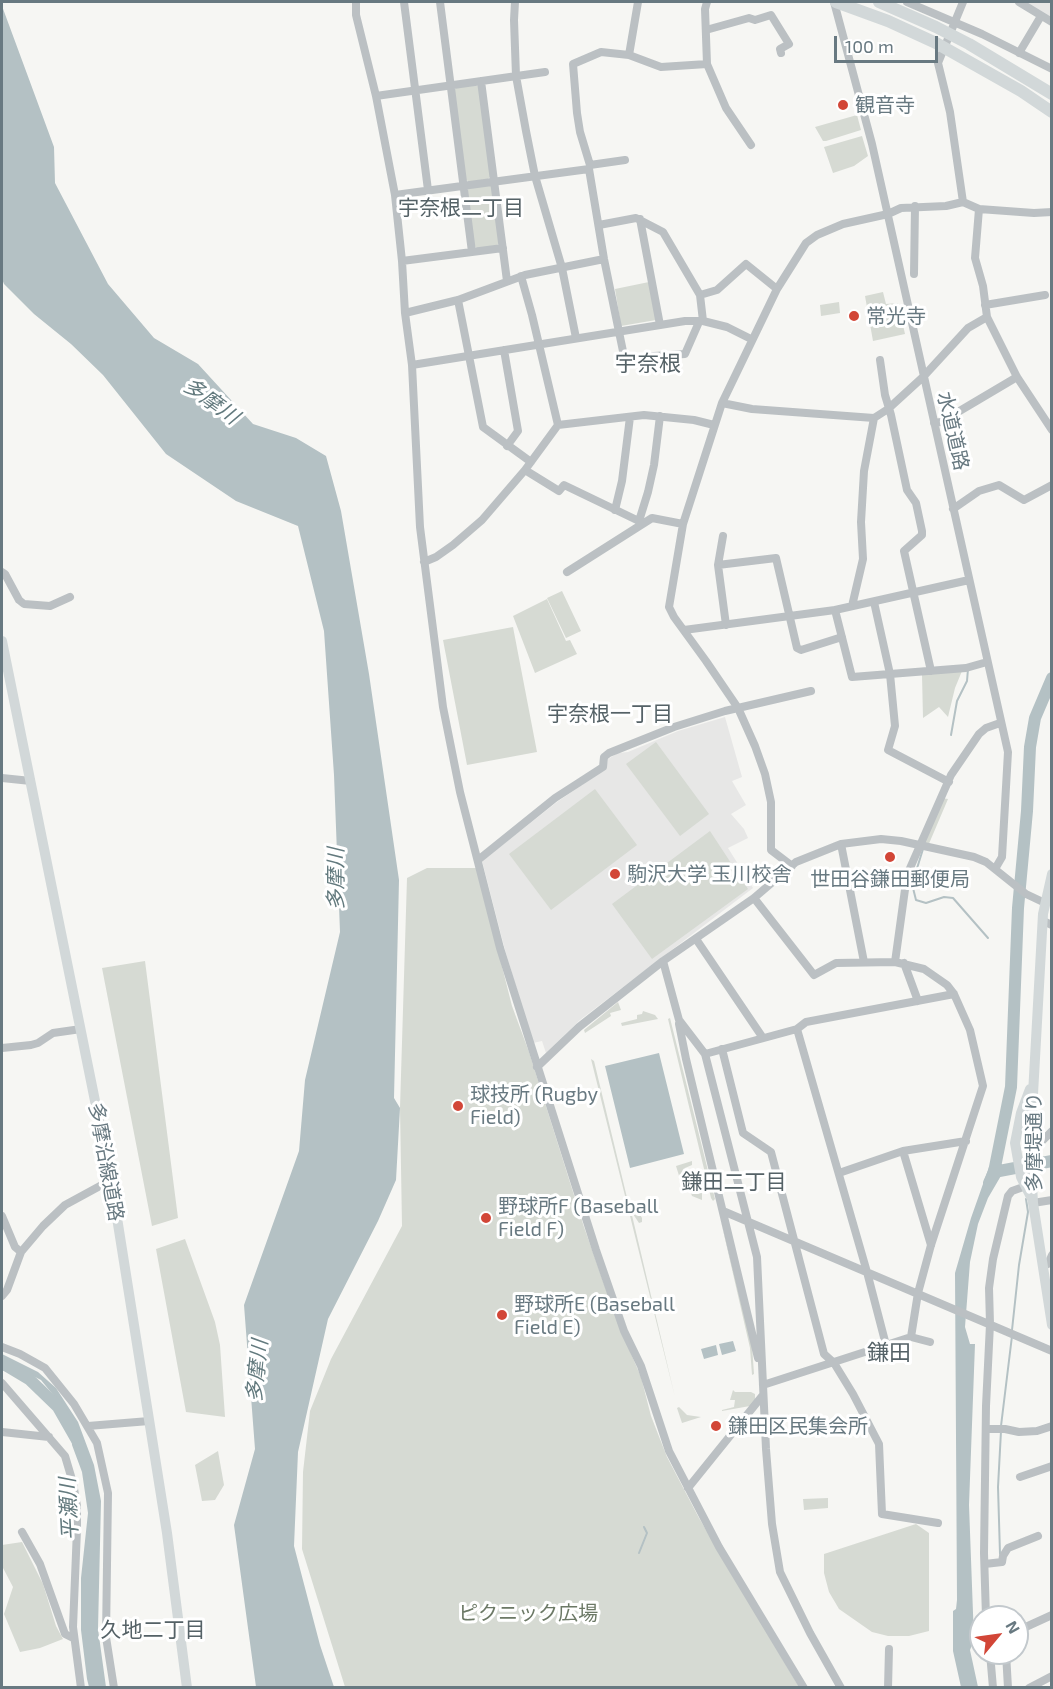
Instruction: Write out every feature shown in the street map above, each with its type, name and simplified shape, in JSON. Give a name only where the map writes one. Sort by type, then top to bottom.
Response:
[{"type":"highway","points":[[835,2],[888,21],[936,43],[1021,91],[1052,112]]},
{"type":"highway","points":[[879,2],[969,44],[1052,94]]},
{"type":"main road","name":"多摩沿線道路","points":[[2,641],[111,1180],[167,1533],[187,1688]]},
{"type":"main road","name":"多摩堤通り","points":[[1052,874],[1042,902],[1047,923],[1030,1152],[1034,1203],[1052,1325]]},
{"type":"main road","name":"多摩堤通り","points":[[1034,1080],[1021,1113],[1015,1143],[1016,1157],[1034,1203]]},
{"type":"street","points":[[356,2],[356,15],[376,96],[395,195],[412,365],[420,527],[443,707],[460,792],[500,948],[596,1250],[624,1331],[641,1366],[669,1451],[719,1547],[804,1688]]},
{"type":"street","points":[[404,2],[428,190]]},
{"type":"street","points":[[440,2],[472,252]]},
{"type":"street","points":[[515,2],[516,76],[535,176],[562,268],[576,338]]},
{"type":"street","points":[[629,55],[638,2]]},
{"type":"street","points":[[707,2],[705,9],[707,64],[726,108],[751,145]]},
{"type":"street","name":"水道道路","points":[[835,2],[888,213],[1008,752],[1002,857],[995,869]]},
{"type":"street","points":[[907,2],[920,5],[1052,69]]},
{"type":"street","points":[[963,2],[938,63],[950,112],[963,202]]},
{"type":"street","points":[[1019,2],[1052,22]]},
{"type":"street","points":[[706,30],[749,18],[755,20],[771,15],[789,44],[780,49],[781,53]]},
{"type":"street","points":[[1019,53],[1041,16]]},
{"type":"street","points":[[599,225],[636,218],[663,232],[700,295],[701,322],[685,354],[625,361],[604,259],[590,167],[577,113],[573,64],[601,52],[629,55],[661,67],[707,64]]},
{"type":"street","points":[[376,96],[545,72]]},
{"type":"street","points":[[481,81],[507,281]]},
{"type":"street","points":[[395,195],[535,176],[625,160]]},
{"type":"street","points":[[792,866],[771,850],[771,802],[765,774],[738,708],[670,612],[669,607],[683,524],[722,403],[777,289],[806,243],[843,224],[915,206],[946,206],[963,202],[979,209],[1052,212]]},
{"type":"street","points":[[914,274],[915,206]]},
{"type":"street","points":[[979,209],[975,258],[987,317],[1017,377],[1052,430]]},
{"type":"street","points":[[640,219],[660,325]]},
{"type":"street","points":[[402,261],[503,248]]},
{"type":"street","points":[[405,313],[458,300],[521,276],[604,259]]},
{"type":"street","points":[[700,295],[717,290],[747,264],[777,289]]},
{"type":"street","points":[[521,276],[558,425]]},
{"type":"street","points":[[985,305],[1045,295]]},
{"type":"street","points":[[458,300],[483,427],[559,491],[564,485],[641,522]]},
{"type":"street","points":[[722,403],[752,409],[874,418],[888,409],[923,377],[968,328],[987,317]]},
{"type":"street","points":[[412,365],[660,325],[701,322],[727,327],[751,339]]},
{"type":"street","points":[[504,350],[518,431],[507,446]]},
{"type":"street","points":[[880,360],[888,409],[907,490],[916,503],[922,531],[921,535],[904,551],[931,671]]},
{"type":"street","points":[[934,423],[941,422],[1017,377]]},
{"type":"street","points":[[424,562],[453,545],[482,520],[528,466],[558,425],[660,416],[714,425]]},
{"type":"street","points":[[641,522],[654,465],[660,416]]},
{"type":"street","points":[[615,510],[622,481],[630,417]]},
{"type":"street","points":[[852,606],[863,560],[861,522],[864,471],[874,418]]},
{"type":"street","points":[[953,509],[979,491],[999,485],[1024,500],[1052,485]]},
{"type":"street","points":[[567,572],[641,522],[652,518],[683,524]]},
{"type":"street","points":[[723,537],[718,565],[726,625]]},
{"type":"street","points":[[718,565],[776,558],[797,648],[801,650],[842,637]]},
{"type":"street","points":[[2,572],[5,573],[19,600],[24,604],[50,606],[70,597]]},
{"type":"street","points":[[684,630],[835,610],[969,580]]},
{"type":"street","points":[[874,602],[890,674],[895,726],[888,750],[949,782]]},
{"type":"street","points":[[835,610],[852,677],[966,668],[987,662]]},
{"type":"street","points":[[478,860],[555,798],[603,766],[604,757],[609,753],[674,727],[738,708],[811,692]]},
{"type":"street","points":[[918,1001],[900,962],[907,875],[963,755],[979,734],[986,728],[1000,723]]},
{"type":"street","points":[[2,778],[31,781]]},
{"type":"street","points":[[537,1067],[579,1027],[663,961],[754,898],[796,862],[841,844],[881,839],[974,857],[1042,902]]},
{"type":"street","points":[[841,844],[864,962]]},
{"type":"street","points":[[754,898],[814,975],[836,963],[900,962],[924,969],[947,985],[954,994],[970,1030],[983,1086],[931,1245],[918,1293],[911,1337]]},
{"type":"street","points":[[696,939],[763,1038]]},
{"type":"street","points":[[663,961],[762,1367]]},
{"type":"street","points":[[705,1054],[797,1029],[806,1022],[954,994]]},
{"type":"street","points":[[679,1020],[705,1054],[750,1222],[757,1257],[772,1524],[780,1572],[808,1631],[841,1688]]},
{"type":"street","points":[[2,1048],[31,1045],[53,1033],[81,1029]]},
{"type":"street","points":[[797,1029],[886,1345]]},
{"type":"street","points":[[722,1049],[743,1133],[771,1152],[824,1354],[834,1362],[854,1394],[879,1444],[882,1514],[938,1523]]},
{"type":"street","points":[[1030,1152],[1052,1131]]},
{"type":"street","points":[[839,1173],[903,1151],[966,1141]]},
{"type":"street","points":[[903,1151],[931,1245]]},
{"type":"street","points":[[2,1296],[7,1290],[21,1252],[43,1226],[64,1205],[111,1180]]},
{"type":"street","points":[[986,1605],[984,1564],[989,1288],[1005,1207],[1011,1192],[1026,1186]]},
{"type":"street","points":[[1034,1203],[1052,1200]]},
{"type":"street","points":[[723,1211],[1052,1351]]},
{"type":"street","points":[[2,1216],[15,1246],[21,1252]]},
{"type":"street","points":[[1043,1265],[1048,1264],[1052,1256]]},
{"type":"street","points":[[763,1385],[911,1337],[930,1342]]},
{"type":"street","points":[[2,1347],[45,1368],[61,1386],[88,1426],[100,1454],[108,1493],[106,1637],[114,1688]]},
{"type":"street","points":[[2,1383],[65,1456],[73,1483],[77,1506],[72,1600],[73,1638],[81,1688]]},
{"type":"street","points":[[688,1488],[763,1395]]},
{"type":"street","points":[[88,1426],[149,1421]]},
{"type":"street","points":[[986,1429],[1019,1432],[1037,1431],[1052,1426]]},
{"type":"street","points":[[2,1432],[50,1437]]},
{"type":"street","points":[[1020,1477],[1052,1466]]},
{"type":"street","points":[[22,1532],[40,1564],[65,1634],[73,1638]]},
{"type":"street","points":[[984,1564],[1002,1562],[1008,1548],[1038,1536]]},
{"type":"street","points":[[1029,1626],[1052,1616]]},
{"type":"street","points":[[888,1688],[889,1649]]},
{"type":"street","points":[[991,1665],[993,1688]]},
{"type":"street","points":[[1007,1665],[1008,1688]]},
{"type":"street","points":[[1029,1688],[1052,1676]]},
{"type":"shaded area","points":[[1026,2],[1051,2],[1051,18]]},
{"type":"shaded area","name":"駒沢大学 玉川校舎","points":[[725,717],[742,777],[732,781],[746,805],[731,814],[744,829],[748,838],[728,848],[753,888],[580,1020],[546,1053],[542,1041],[533,1043],[505,950],[482,861],[557,802],[606,768],[608,759],[618,753],[628,752],[678,731]]},
{"type":"green space","points":[[476,85],[480,87],[491,176],[488,179],[469,182],[465,179],[454,90],[457,87]]},
{"type":"green space","points":[[857,115],[861,130],[826,141],[823,141],[815,127]]},
{"type":"green space","points":[[862,136],[868,156],[854,166],[833,173],[824,147]]},
{"type":"green space","points":[[490,184],[499,243],[497,246],[477,248],[474,246],[467,191],[469,187]]},
{"type":"green space","points":[[649,282],[656,320],[621,326],[615,289]]},
{"type":"green space","points":[[883,292],[886,304],[898,303],[905,334],[873,341],[865,296]]},
{"type":"green space","points":[[839,302],[840,313],[821,316],[820,305]]},
{"type":"green space","points":[[562,591],[581,631],[566,638],[547,598]]},
{"type":"green space","points":[[547,599],[566,641],[570,640],[577,654],[535,673],[513,616]]},
{"type":"green space","points":[[513,627],[537,752],[467,765],[443,640]]},
{"type":"green space","points":[[962,671],[948,717],[939,707],[923,718],[922,675]]},
{"type":"green space","points":[[656,742],[709,814],[680,836],[626,764]]},
{"type":"green space","points":[[595,789],[637,845],[551,910],[509,854]]},
{"type":"green space","points":[[942,798],[948,799],[928,846],[920,844]]},
{"type":"green space","points":[[710,831],[748,889],[652,959],[612,904]]},
{"type":"green space","name":"ピクニック広場","points":[[427,868],[477,868],[512,1006],[529,1052],[584,1227],[617,1321],[641,1377],[651,1416],[667,1457],[699,1518],[799,1687],[345,1687],[302,1549],[303,1472],[310,1411],[331,1359],[402,1226],[400,1108],[407,878]]},
{"type":"green space","points":[[145,961],[178,1218],[152,1226],[102,968]]},
{"type":"green space","points":[[618,1002],[621,1010],[610,1013],[611,1016],[585,1033],[584,1030]]},
{"type":"green space","points":[[643,1011],[655,1015],[658,1019],[622,1026],[621,1023],[637,1019],[637,1015],[642,1014]]},
{"type":"green space","points":[[670,1018],[715,1199],[713,1201],[668,1019]]},
{"type":"green space","points":[[591,1059],[594,1061],[630,1210],[638,1211],[642,1218],[642,1222],[639,1223],[631,1211],[675,1397]]},
{"type":"green space","points":[[692,1161],[692,1165],[685,1168],[690,1182],[695,1181],[697,1191],[702,1192],[702,1200],[692,1196],[687,1182],[681,1182],[676,1166]]},
{"type":"green space","points":[[720,1217],[752,1345],[754,1374],[752,1375],[750,1348]]},
{"type":"green space","points":[[185,1239],[215,1322],[220,1345],[225,1417],[186,1412],[156,1249]]},
{"type":"green space","points":[[733,1390],[751,1392],[755,1394],[755,1400],[750,1406],[722,1411],[734,1407],[735,1400],[730,1400]]},
{"type":"green space","points":[[679,1407],[687,1415],[701,1417],[682,1423],[677,1408]]},
{"type":"green space","points":[[218,1451],[224,1485],[215,1500],[202,1501],[195,1465]]},
{"type":"green space","points":[[828,1498],[828,1508],[804,1510],[803,1499]]},
{"type":"green space","points":[[916,1524],[929,1533],[929,1631],[909,1636],[888,1636],[872,1632],[839,1609],[829,1592],[824,1573],[824,1554]]},
{"type":"green space","points":[[22,1542],[43,1584],[56,1626],[63,1639],[40,1648],[20,1652],[4,1614],[13,1587],[2,1566],[2,1545]]},
{"type":"water","name":"多摩川","points":[[2,6],[54,147],[55,183],[108,284],[154,338],[198,364],[253,424],[296,438],[326,456],[341,511],[369,674],[399,880],[394,1098],[400,1108],[396,1180],[378,1221],[328,1319],[298,1452],[294,1546],[320,1645],[334,1687],[256,1687],[234,1525],[255,1449],[244,1305],[299,1151],[305,1080],[340,932],[334,775],[324,631],[298,526],[236,501],[166,454],[103,375],[4,284],[2,279]]},
{"type":"water","points":[[659,1053],[684,1154],[630,1168],[605,1066]]},
{"type":"water","points":[[989,1167],[1002,1174],[988,1198],[978,1224],[970,1262],[965,1327],[970,1344],[975,1344],[969,1505],[973,1605],[969,1605],[969,1665],[973,1665],[978,1687],[961,1687],[953,1651],[953,1611],[956,1609],[957,1600],[955,1273]]},
{"type":"water","points":[[733,1341],[736,1351],[722,1355],[719,1344]]},
{"type":"water","points":[[716,1345],[718,1355],[704,1359],[701,1349]]},
{"type":"water","points":[[2,1354],[38,1372],[56,1388],[78,1422],[94,1465],[101,1501],[98,1629],[106,1687],[89,1687],[87,1679],[81,1630],[81,1578],[88,1513],[82,1472],[72,1445],[71,1424],[41,1380],[31,1375],[16,1376],[2,1370]]},
{"type":"waterway","points":[[951,735],[957,701],[967,681],[968,669]]},
{"type":"waterway","points":[[989,1183],[994,1172],[1011,1087],[1018,908],[1030,747],[1035,718],[1052,678]]},
{"type":"waterway","points":[[923,849],[914,878],[913,888],[916,900],[926,903],[944,897],[953,898],[988,938]]},
{"type":"waterway","points":[[994,1172],[1052,1161]]},
{"type":"waterway","points":[[1012,1330],[1028,1212],[1026,1199]]},
{"type":"waterway","points":[[1001,1426],[1012,1336]]},
{"type":"waterway","name":"平瀬川","points":[[2,1363],[29,1379],[58,1407],[78,1442]]},
{"type":"waterway","points":[[1000,1554],[998,1487],[1001,1431]]},
{"type":"waterway","points":[[639,1553],[647,1533],[644,1527]]},
{"type":"place","name":"観音寺","points":[[843,105]]},
{"type":"place","name":"常光寺","points":[[854,316]]},
{"type":"place","name":"世田谷鎌田郵便局","points":[[890,857]]},
{"type":"place","name":"駒沢大学 玉川校舎","points":[[615,874]]},
{"type":"place","name":"球技所 (Rugby Field)","points":[[458,1106]]},
{"type":"place","name":"野球所F (Baseball Field F)","points":[[486,1218]]},
{"type":"place","name":"野球所E (Baseball Field E)","points":[[502,1315]]},
{"type":"place","name":"鎌田区民集会所","points":[[716,1426]]},
{"type":"district","name":"宇奈根二丁目","points":[[461,208]]},
{"type":"district","name":"宇奈根","points":[[648,364]]},
{"type":"district","name":"宇奈根一丁目","points":[[610,714]]},
{"type":"district","name":"鎌田二丁目","points":[[734,1182]]},
{"type":"district","name":"鎌田","points":[[889,1353]]},
{"type":"district","name":"久地二丁目","points":[[153,1630]]}]
